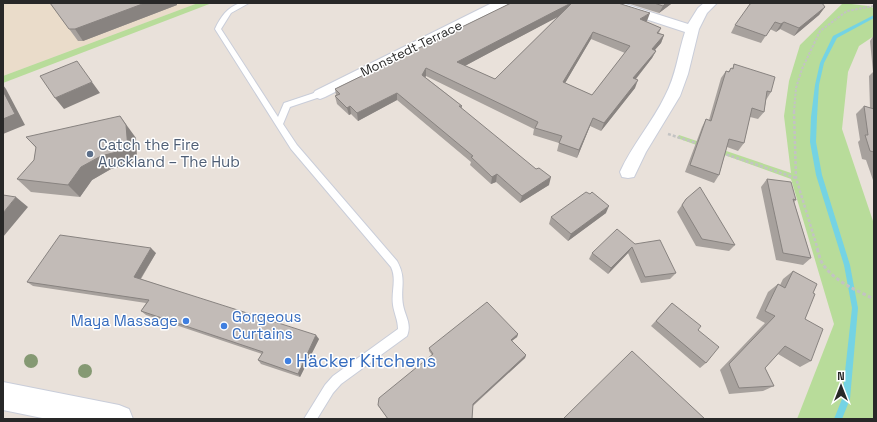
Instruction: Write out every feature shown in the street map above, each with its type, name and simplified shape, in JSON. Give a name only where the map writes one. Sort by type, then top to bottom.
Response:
[{"type":"main road","points":[[3,396],[119,419]]},
{"type":"street","name":"Monstedt Terrace","points":[[320,94],[502,3]]},
{"type":"street","points":[[610,3],[692,30]]},
{"type":"street","points":[[628,172],[636,153],[654,129],[678,84],[692,30],[698,15],[711,3]]},
{"type":"lane","points":[[246,3],[233,8],[223,16],[218,29],[294,147],[398,270],[399,292],[397,303],[404,326],[403,332],[337,380],[329,389],[310,419]]},
{"type":"lane","points":[[279,124],[288,105],[320,94]]},
{"type":"path","points":[[874,6],[847,10],[820,31],[802,69],[795,98],[796,178],[818,255],[824,266],[832,274],[845,284],[874,299]]},
{"type":"path","points":[[654,129],[699,144]]},
{"type":"path","points":[[722,152],[796,178]]},
{"type":"shaded area","points":[[3,3],[198,3],[3,76]]},
{"type":"green space","points":[[198,3],[212,3],[3,83],[3,76]]},
{"type":"green space","points":[[843,3],[874,8],[874,36],[859,46],[848,72],[842,129],[874,224],[874,419],[797,419],[834,324],[791,179],[677,138],[679,135],[791,173],[784,116],[789,81],[800,45]]},
{"type":"building","points":[[50,3],[145,3],[75,29],[69,29]]},
{"type":"building","points":[[511,3],[571,3],[457,62],[495,79],[572,3],[618,3],[650,13],[640,19],[661,28],[657,33],[664,35],[652,49],[656,51],[633,78],[638,80],[604,123],[593,118],[579,150],[559,143],[562,136],[535,128],[538,122],[426,68],[422,75],[462,106],[459,106],[536,169],[539,168],[551,177],[522,196],[497,174],[492,177],[471,157],[473,156],[397,93],[357,113],[350,106],[347,108],[335,96],[340,94],[335,89]],"holes":[[[593,32],[630,46],[592,95],[563,82]]]},
{"type":"building","points":[[654,3],[666,3],[663,6]]},
{"type":"building","points":[[752,3],[822,3],[825,7],[799,28],[784,22],[781,24],[775,22],[766,36],[735,25]]},
{"type":"building","points":[[77,61],[92,82],[55,98],[40,76]]},
{"type":"building","points":[[734,64],[775,77],[771,92],[767,91],[764,112],[752,108],[744,143],[729,139],[719,175],[690,165],[706,119],[711,121],[726,71],[729,72],[731,68],[733,69]]},
{"type":"building","points":[[3,91],[15,114],[3,119]]},
{"type":"building","points":[[864,106],[874,109],[874,152],[870,151],[865,135],[868,135]]},
{"type":"building","name":"Catch the Fire Auckland – The Hub","points":[[120,116],[126,125],[128,149],[101,156],[81,167],[68,185],[17,179],[34,160],[36,147],[26,137]]},
{"type":"building","points":[[767,179],[791,182],[796,200],[793,199],[811,258],[783,253]]},
{"type":"building","points":[[700,187],[735,245],[702,239],[682,205],[686,199]]},
{"type":"building","points":[[586,192],[590,194],[592,192],[609,206],[571,234],[551,217]]},
{"type":"building","points":[[3,195],[16,197],[3,213]]},
{"type":"building","points":[[617,229],[635,244],[660,240],[676,273],[645,277],[632,247],[611,268],[592,253]]},
{"type":"building","points":[[60,235],[151,248],[134,277],[316,335],[298,374],[258,360],[263,352],[141,311],[149,300],[27,282]]},
{"type":"building","points":[[793,271],[817,284],[813,293],[815,294],[805,319],[823,329],[811,361],[785,346],[765,368],[774,386],[739,388],[729,364],[775,316],[765,311],[778,284],[785,288]]},
{"type":"building","points":[[487,302],[518,334],[511,340],[526,355],[473,404],[472,419],[388,419],[378,405],[379,398],[433,354],[429,348]]},
{"type":"building","points":[[672,303],[701,326],[698,330],[719,347],[706,363],[656,321]]},
{"type":"building","points":[[632,351],[705,419],[563,419]]},
{"type":"waterway","points":[[838,419],[846,399],[855,308],[847,265],[819,175],[813,142],[814,117],[817,85],[822,63],[835,37],[874,16]]},
{"type":"place","name":"Catch the Fire Auckland – The Hub","points":[[90,154]]},
{"type":"place","name":"Maya Massage","points":[[186,321]]},
{"type":"place","name":"Gorgeous Curtains","points":[[224,326]]},
{"type":"place","name":"Häcker Kitchens","points":[[288,361]]}]
